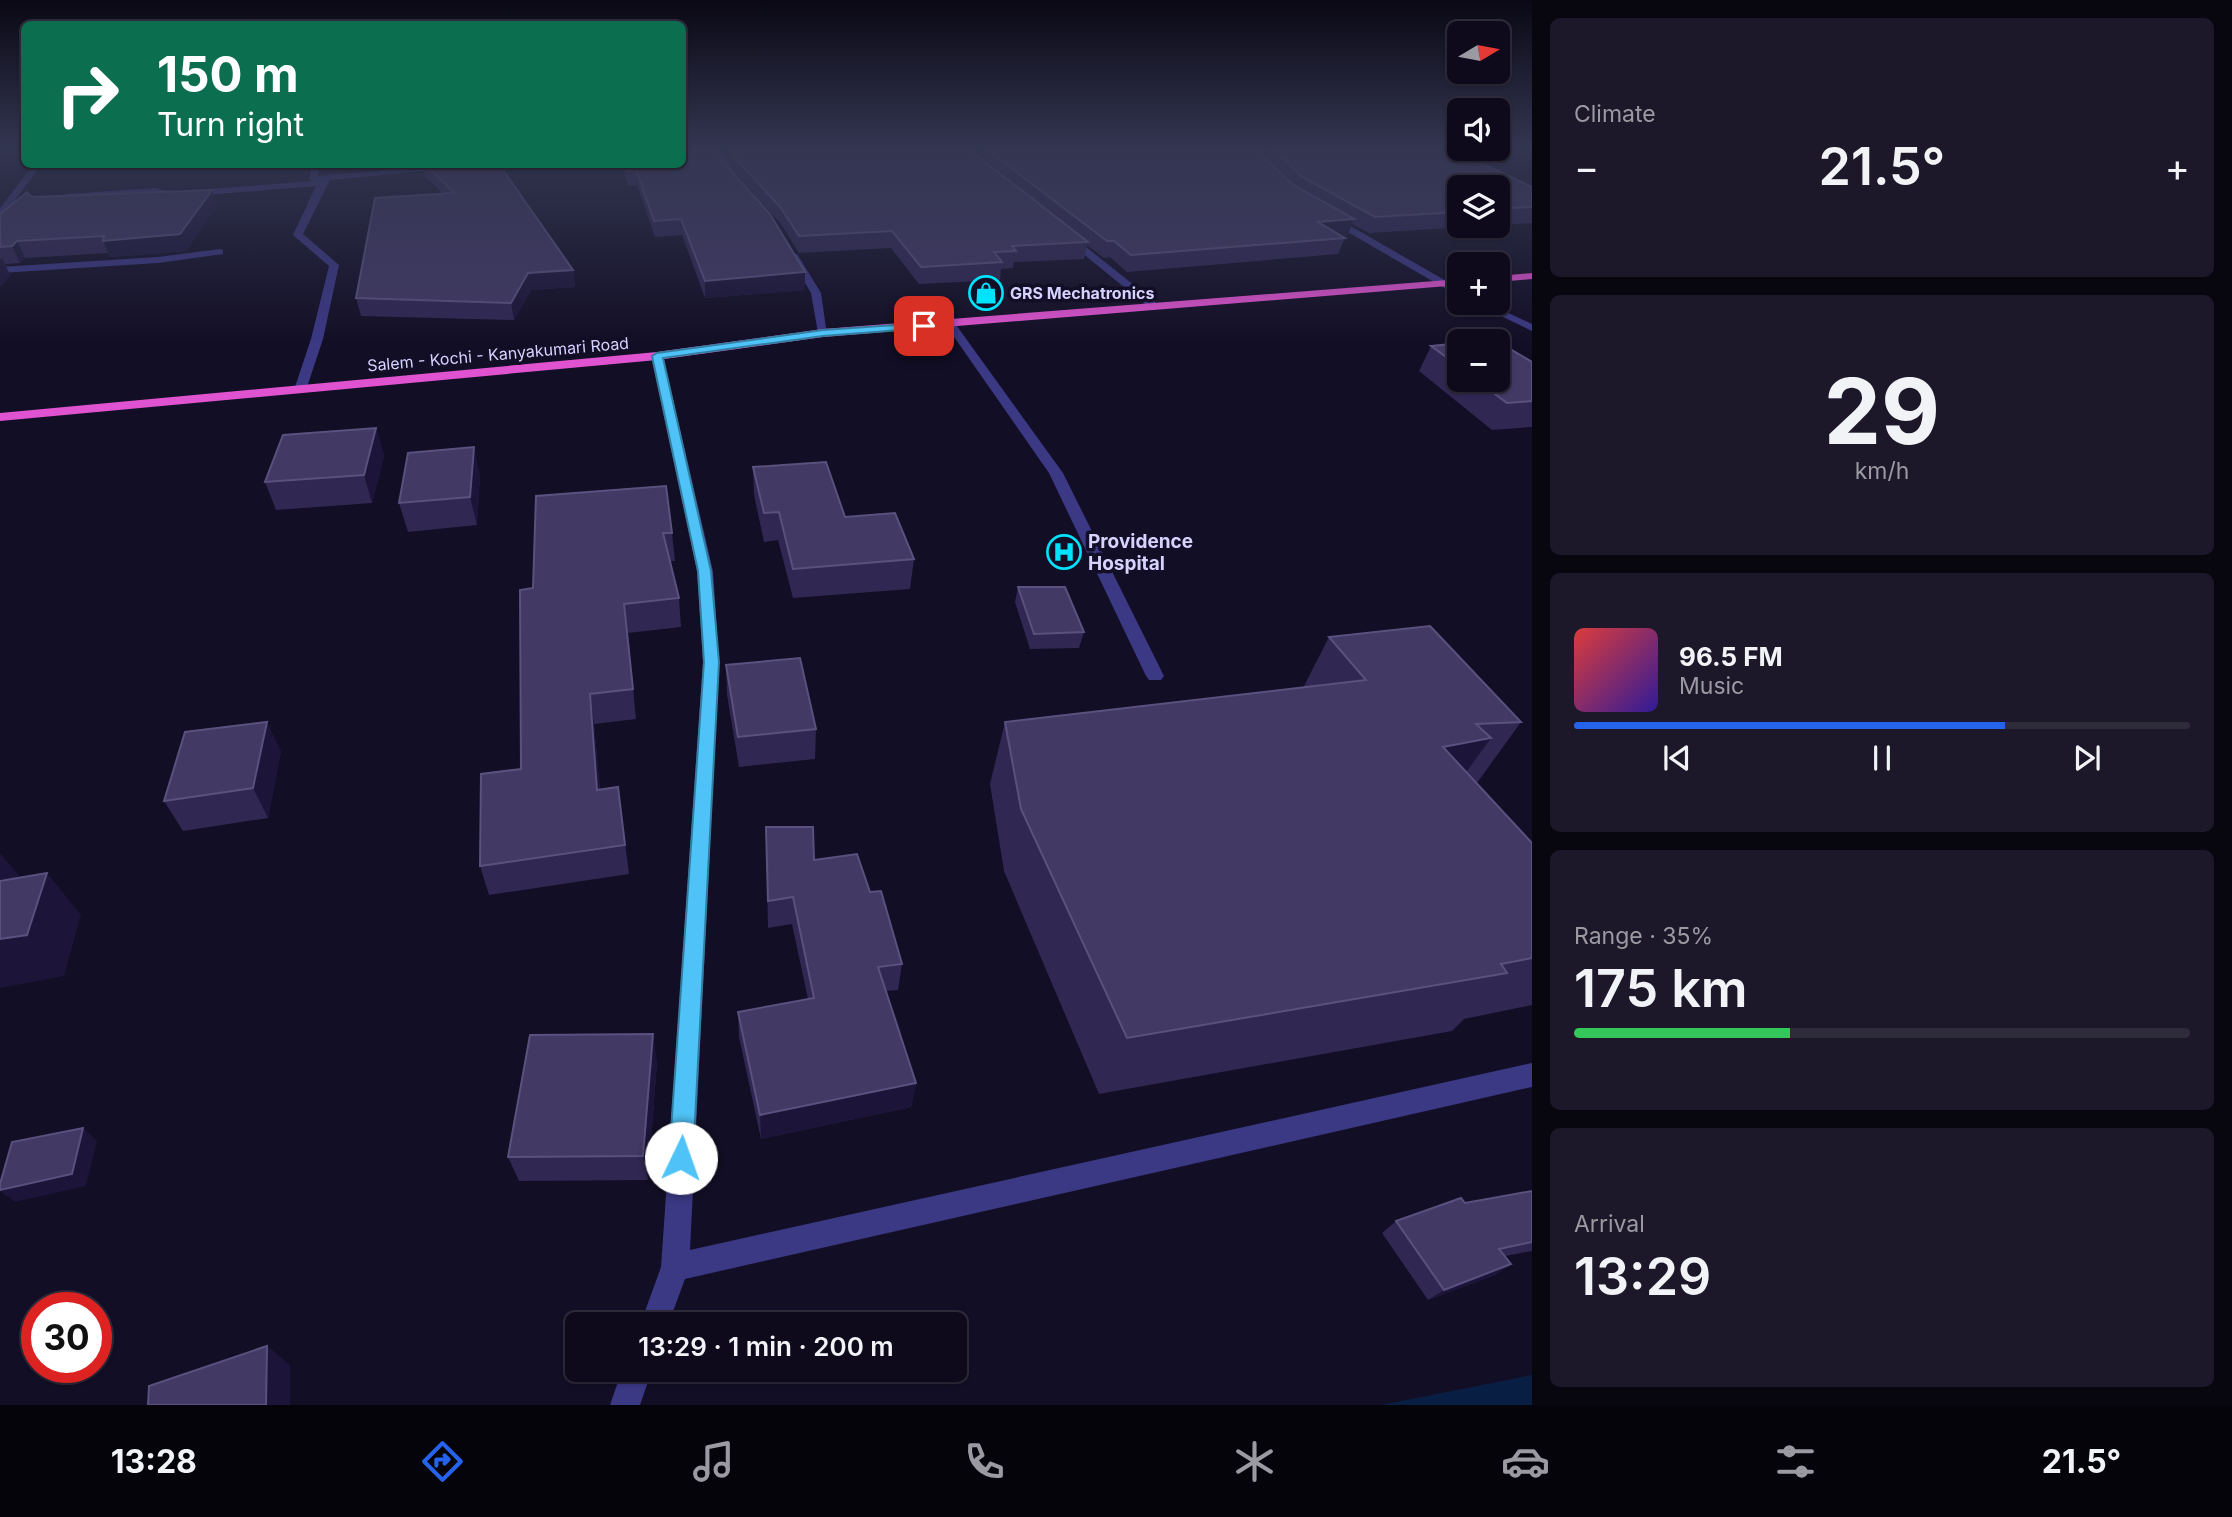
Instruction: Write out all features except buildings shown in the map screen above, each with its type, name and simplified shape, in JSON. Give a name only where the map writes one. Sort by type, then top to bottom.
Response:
[{"type":"highway","points":[[1510,278],[1532,276]]},
{"type":"highway","name":"Salem - Kochi - Kanyakumari Road","points":[[0,417],[657,356],[823,333],[1447,283]]},
{"type":"street","points":[[301,387],[317,339],[334,265],[298,235],[310,212]]},
{"type":"street","points":[[1319,212],[1447,288]]},
{"type":"street","points":[[1062,232],[1155,307]]},
{"type":"street","points":[[790,250],[816,293],[823,333]]},
{"type":"street","points":[[0,270],[158,260],[220,252]]},
{"type":"street","points":[[1504,315],[1532,328]]},
{"type":"street","points":[[950,324],[1056,474],[1155,676]]},
{"type":"street","points":[[657,356],[705,571],[711,662],[675,1267],[659,1312]]},
{"type":"street","points":[[675,1267],[1532,1075]]},
{"type":"street","points":[[625,1405],[633,1382]]},
{"type":"water","points":[[1532,1375],[1532,1405],[1381,1405]]},
{"type":"place","name":"GRS Mechatronics","points":[[986,293]]},
{"type":"place","name":"Providence Hospital","points":[[1064,552]]},
{"type":"route","points":[[681,1158],[711,662],[705,571],[657,356],[823,333],[924,326]]}]
